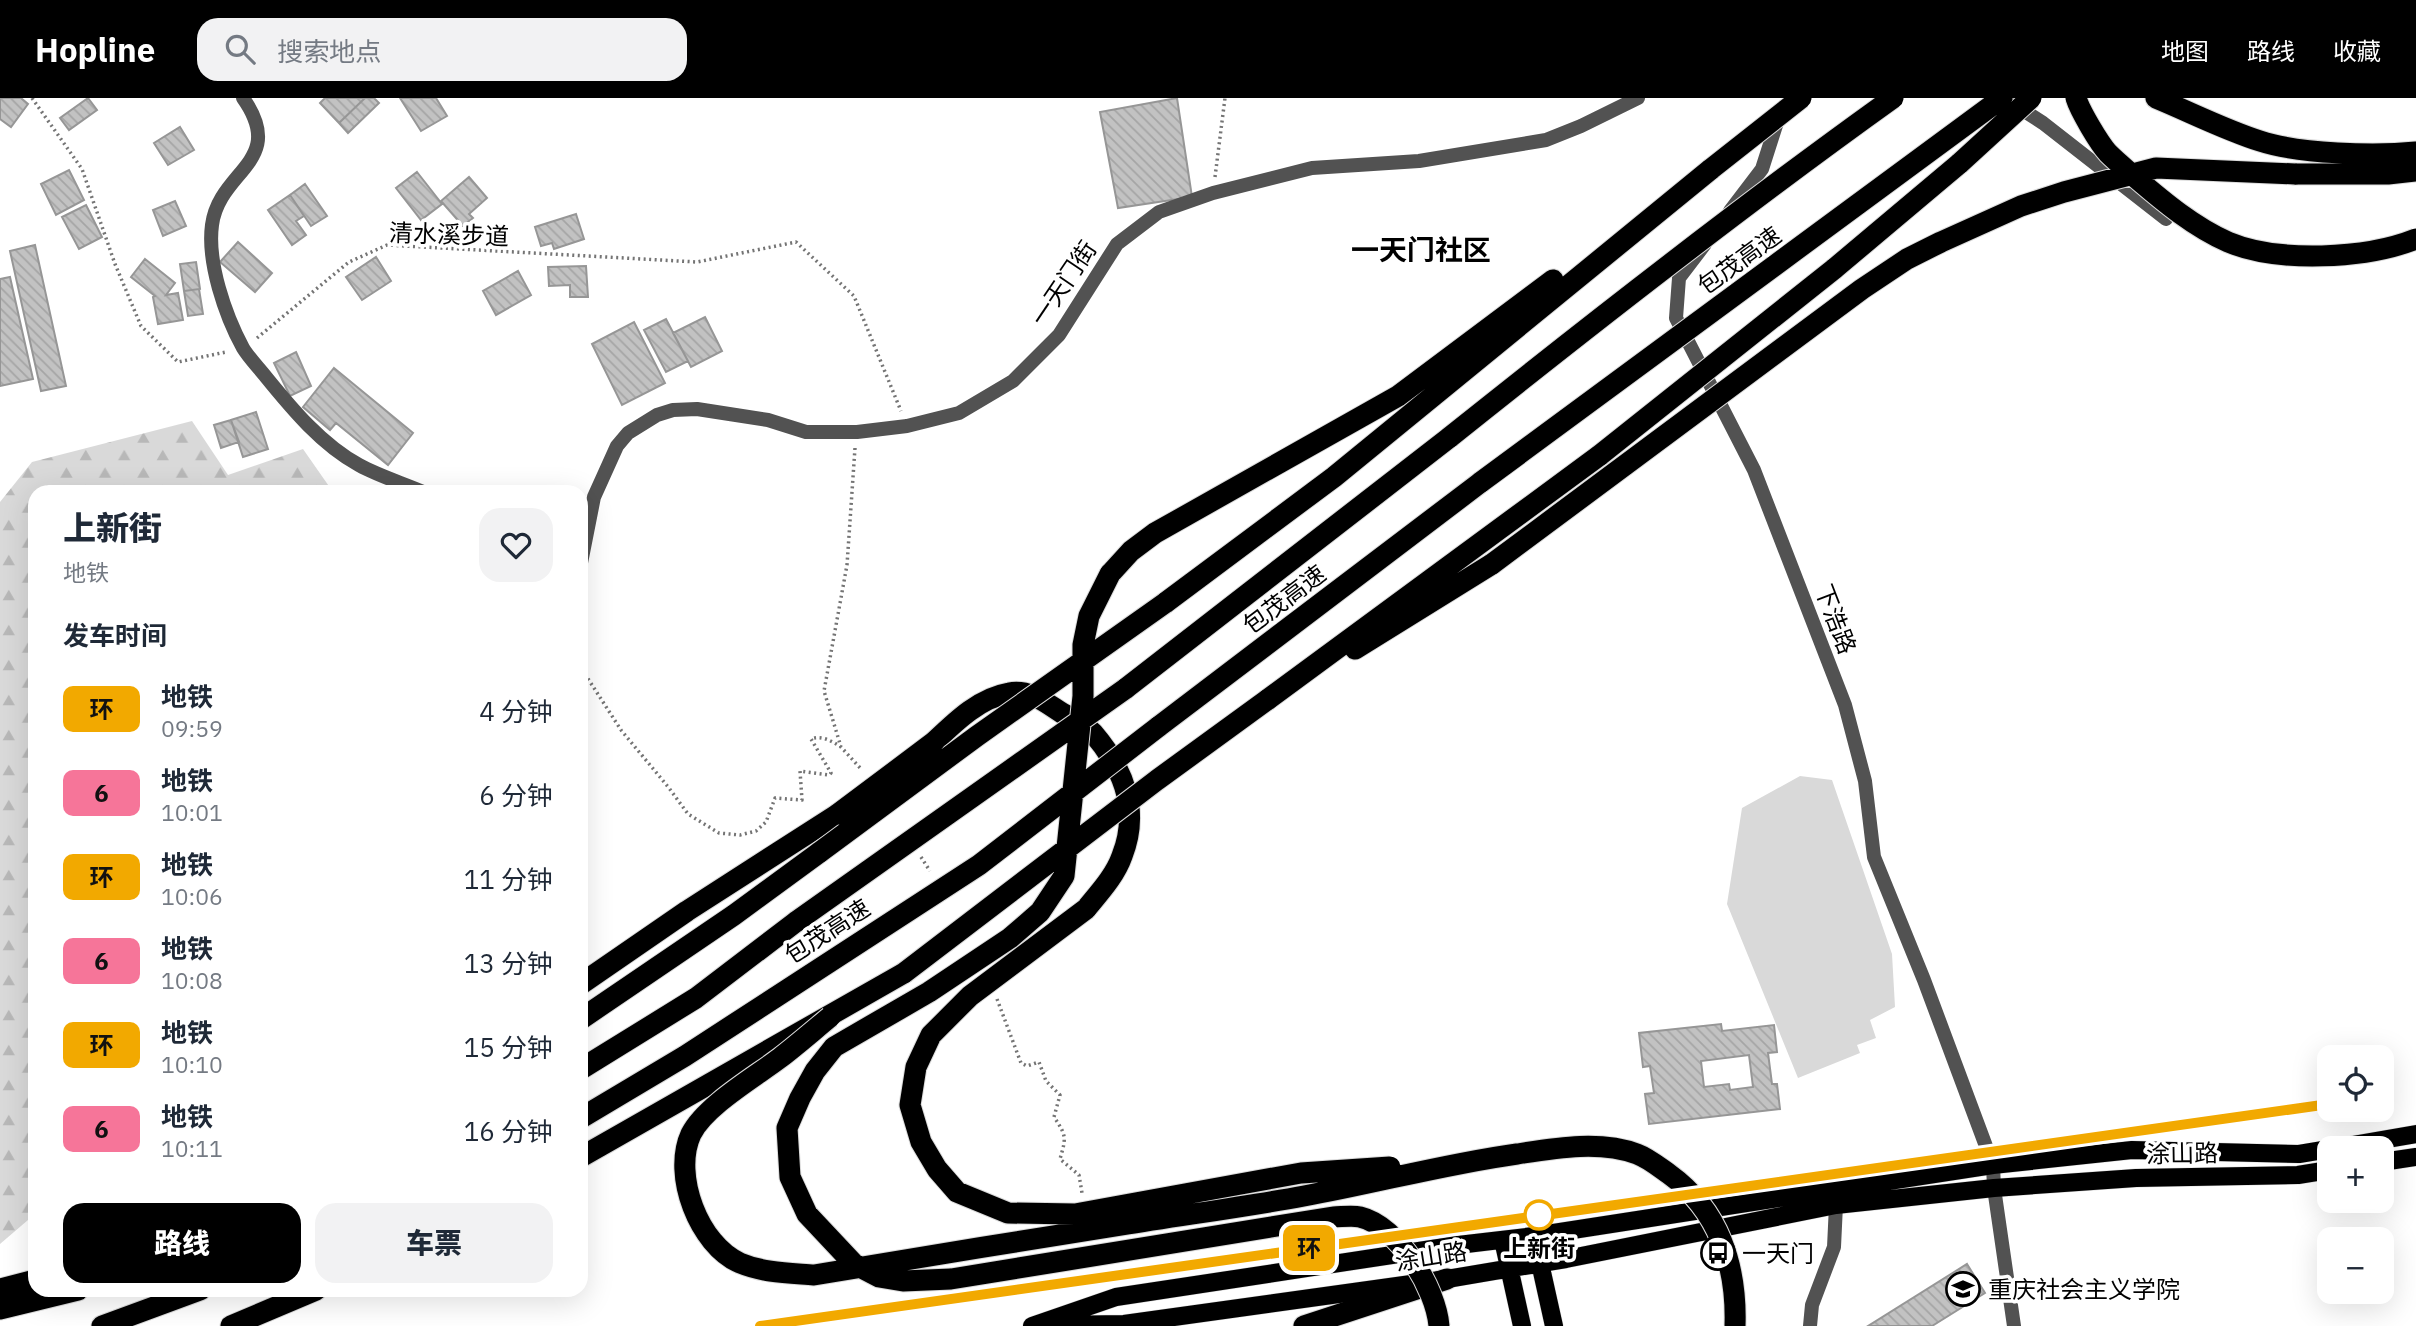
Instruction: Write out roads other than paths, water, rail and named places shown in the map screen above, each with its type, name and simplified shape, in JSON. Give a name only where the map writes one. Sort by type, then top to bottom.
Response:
[{"type":"highway","points":[[588,1014],[724,922],[1273,524],[1417,410],[1660,209],[1801,98]]},
{"type":"highway","name":"包茂高速","points":[[588,1065],[696,998],[797,921],[1125,689],[1799,165],[1893,98]]},
{"type":"highway","name":"包茂高速","points":[[588,1114],[685,1056],[979,865],[1481,482],[2004,98]]},
{"type":"highway","points":[[588,1153],[904,973],[1157,780],[1600,455],[1823,278],[1960,163],[2031,98]]},
{"type":"highway","points":[[2076,98],[2107,152],[2170,208],[2228,242],[2273,253],[2304,256],[2393,248],[2416,239]]},
{"type":"highway","points":[[2156,98],[2260,141],[2280,146],[2389,154],[2416,152]]},
{"type":"highway","points":[[1273,695],[1377,638],[1492,564],[1862,289],[1907,259],[2021,206],[2156,168],[2295,174],[2388,174],[2416,171]]},
{"type":"highway","points":[[1439,1326],[1428,1289],[1411,1256],[1380,1226],[1359,1217],[1333,1217],[951,1279],[904,1281],[879,1277],[854,1264],[807,1214],[790,1177],[788,1128],[815,1071],[834,1047],[929,992],[1010,938],[1040,912],[1064,876],[1083,696],[1083,645],[1089,616],[1110,574],[1131,551],[1155,533],[1398,396],[1579,259],[1660,209]]},
{"type":"highway","points":[[588,979],[687,911],[838,814],[983,702],[1009,693],[1029,693],[1092,732],[1117,768],[1130,800],[1131,823],[1122,856],[1109,880],[1086,909],[970,996],[931,1035],[916,1067],[910,1105],[921,1143],[936,1169],[957,1192],[1008,1213],[1075,1214],[1301,1173],[1469,1161]]},
{"type":"highway","points":[[830,1017],[712,1109],[691,1134],[684,1178],[692,1207],[720,1249],[739,1263],[769,1272],[814,1275],[1304,1196],[1469,1161],[1553,1148],[1586,1146],[1638,1154],[1678,1180],[1698,1199],[1713,1221],[1726,1249],[1733,1278],[1735,1326]]},
{"type":"highway","points":[[1304,1326],[1447,1279]]},
{"type":"highway","points":[[0,1289],[28,1282]]},
{"type":"highway","points":[[0,1310],[50,1297]]},
{"type":"highway","points":[[102,1326],[181,1297]]},
{"type":"highway","points":[[230,1326],[299,1297]]},
{"type":"main road","points":[[2394,1138],[2416,1135]]},
{"type":"main road","name":"涂山路","points":[[1035,1325],[1116,1297],[1993,1165],[2132,1150],[2299,1154],[2317,1151]]},
{"type":"main road","points":[[2394,1160],[2416,1157]]},
{"type":"main road","name":"涂山路","points":[[1035,1325],[1124,1324],[1447,1279],[1539,1264],[1836,1205],[1994,1188],[2136,1178],[2298,1175],[2317,1172]]},
{"type":"main road","points":[[1534,1236],[1554,1326]]},
{"type":"main road","points":[[1503,1240],[1522,1326]]},
{"type":"street","points":[[243,98],[259,129],[257,148],[222,198],[212,222],[210,243],[212,265],[243,349],[296,414],[324,439],[357,464],[406,485]]},
{"type":"street","name":"一天门街","points":[[588,527],[594,497],[617,446],[628,433],[657,415],[673,410],[697,409],[768,420],[806,432],[856,432],[907,426],[959,413],[1013,381],[1059,335],[1116,244],[1159,212],[1213,193],[1312,168],[1419,161],[1546,140],[1638,98]]},
{"type":"street","name":"下浩路","points":[[1785,98],[1762,169],[1679,278],[1676,318],[1754,470],[1845,705],[1865,781],[1874,857],[1924,980],[1993,1165],[2014,1326]]},
{"type":"street","points":[[2004,98],[2043,123],[2166,219]]},
{"type":"street","points":[[1810,1326],[1812,1305],[1834,1247],[1836,1205]]},
{"type":"metro line","name":"环","points":[[760,1326],[2317,1106]]},
{"type":"place","name":"上新街","points":[[1539,1215]]},
{"type":"place","name":"一天门","points":[[1718,1253]]},
{"type":"place","name":"重庆社会主义学院","points":[[1963,1289]]},
{"type":"district","name":"一天门社区","points":[[1421,249]]}]
